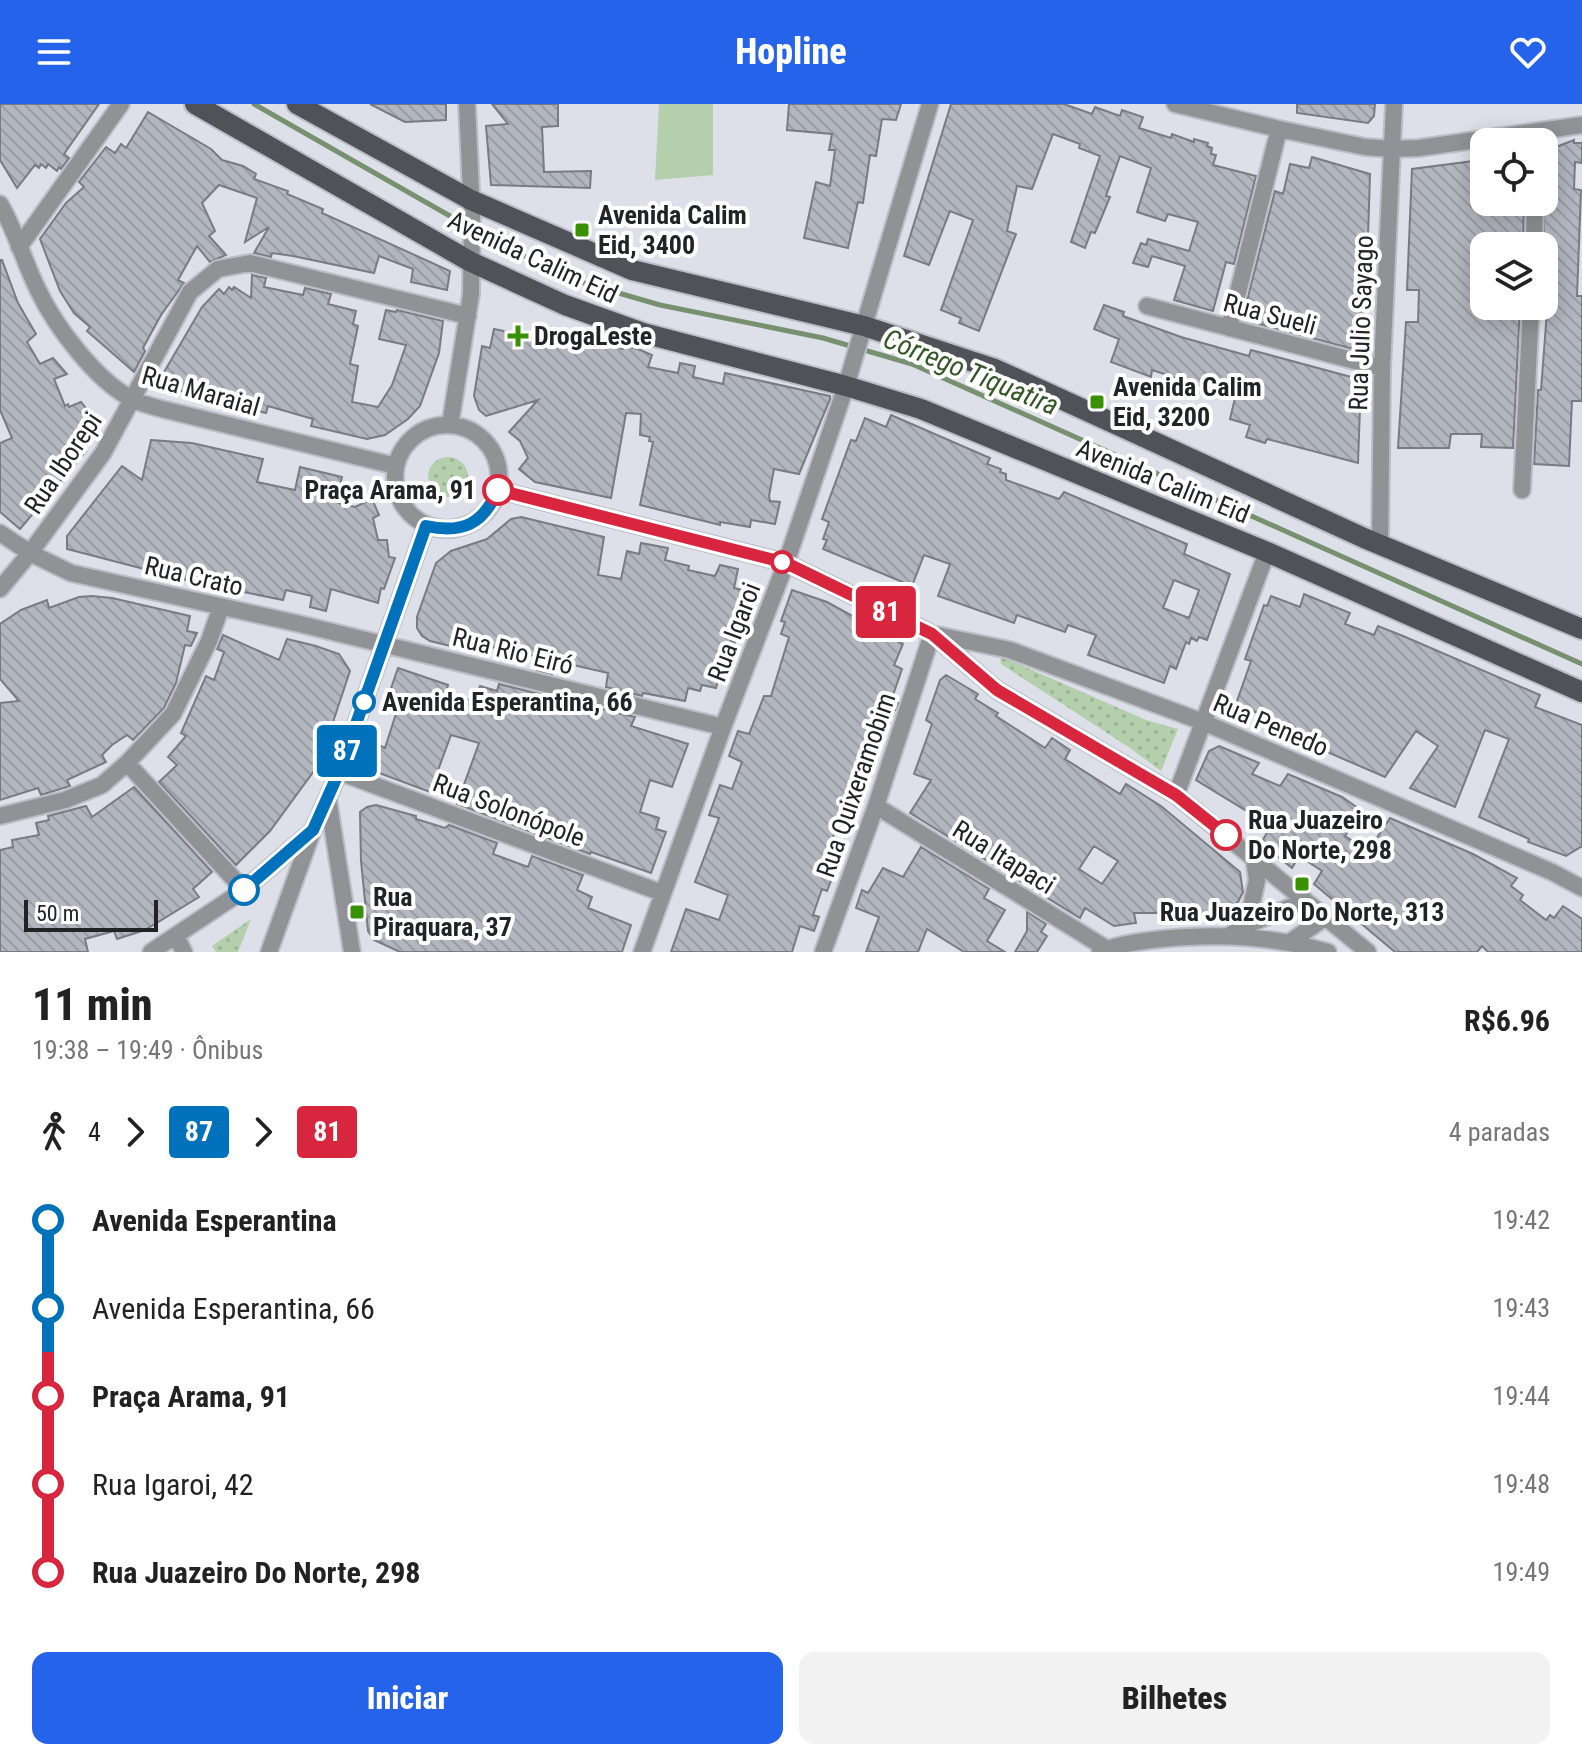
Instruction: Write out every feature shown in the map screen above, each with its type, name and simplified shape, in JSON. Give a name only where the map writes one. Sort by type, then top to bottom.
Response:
[{"type":"main road","name":"Avenida Calim Eid","points":[[195,104],[565,305],[643,333],[846,386],[921,409],[1267,552],[1582,692]]},
{"type":"main road","name":"Avenida Calim Eid","points":[[297,104],[471,208],[632,270],[995,369],[1380,545],[1582,629]]},
{"type":"street","points":[[19,247],[121,104]]},
{"type":"street","points":[[450,425],[468,316],[471,208],[467,104]]},
{"type":"street","name":"Rua Igaroi","points":[[642,952],[786,563],[846,386],[930,104]]},
{"type":"street","points":[[1175,104],[1365,147],[1392,149],[1470,143]]},
{"type":"street","name":"Rua Julio Sayago","points":[[1380,545],[1382,368],[1394,104]]},
{"type":"street","points":[[1558,132],[1582,125]]},
{"type":"street","points":[[1229,328],[1279,129]]},
{"type":"street","name":"Rua Maraial","points":[[0,204],[38,292],[62,329],[117,390],[133,400],[396,466]]},
{"type":"street","name":"Rua Iborepi","points":[[0,589],[103,453],[190,292],[218,269],[250,263],[468,316]]},
{"type":"street","name":"Rua Sueli","points":[[1147,306],[1382,368]]},
{"type":"street","points":[[1522,490],[1530,320]]},
{"type":"street","points":[[450,425],[479,435],[497,459],[500,474],[498,490],[491,506],[479,519],[454,529],[426,526],[404,508],[398,495],[396,466],[410,440],[422,431],[450,425]]},
{"type":"street","points":[[498,490],[786,563],[932,634],[997,690],[1176,795],[1368,952]]},
{"type":"street","points":[[269,952],[313,830],[339,772],[426,526]]},
{"type":"street","name":"Rua Crato","points":[[0,533],[30,553],[71,573],[385,644]]},
{"type":"street","points":[[1176,795],[1267,552]]},
{"type":"street","points":[[0,816],[102,785],[127,763],[173,714],[209,641],[221,607]]},
{"type":"street","name":"Rua Penedo","points":[[932,634],[1010,650],[1203,722],[1552,872],[1582,888]]},
{"type":"street","name":"Rua Quixeramobim","points":[[823,952],[876,806],[932,634]]},
{"type":"street","name":"Rua Rio Eiró","points":[[385,644],[723,727]]},
{"type":"street","points":[[127,763],[244,890]]},
{"type":"street","name":"Rua Solonópole","points":[[339,772],[662,893]]},
{"type":"street","points":[[328,797],[352,952]]},
{"type":"street","name":"Rua Itapaci","points":[[876,806],[1103,950]]},
{"type":"street","points":[[151,952],[244,890],[313,830]]},
{"type":"street","points":[[1247,925],[1257,880],[1254,859]]},
{"type":"street","points":[[1230,935],[1305,901]]},
{"type":"street","points":[[1290,942],[1326,917]]},
{"type":"street","points":[[1103,950],[1144,941],[1230,935],[1290,942],[1328,952]]},
{"type":"street","points":[[176,936],[184,952]]},
{"type":"green space","points":[[659,104],[713,104],[713,175],[655,180]]},
{"type":"green space","points":[[448,457],[462,463],[468,477],[462,491],[448,497],[434,491],[428,477],[434,463]]},
{"type":"green space","points":[[1000,656],[1146,720],[1178,729],[1161,771],[1001,664]]},
{"type":"green space","points":[[251,919],[238,952],[216,952],[212,946]]},
{"type":"building","points":[[0,104],[99,104],[64,154],[69,158],[61,169],[59,167],[57,171],[48,164],[46,168],[41,164],[39,168],[35,165],[17,188],[0,160]]},
{"type":"building","points":[[370,104],[446,104],[446,120],[405,122]]},
{"type":"building","points":[[492,104],[558,104],[558,126],[542,127],[544,172],[591,171],[590,188],[491,185],[486,126],[508,124]]},
{"type":"building","points":[[789,104],[901,104],[896,120],[882,119],[876,156],[870,155],[863,203],[858,202],[848,248],[804,238],[816,182],[830,186],[835,150],[829,150],[832,134],[787,130]]},
{"type":"building","points":[[951,104],[1064,104],[1092,114],[1095,107],[1120,116],[1122,110],[1143,117],[1139,128],[1171,138],[1172,134],[1194,142],[1194,139],[1208,143],[1207,146],[1212,148],[1211,154],[1216,155],[1213,165],[1256,176],[1234,264],[1226,262],[1213,311],[1174,300],[1185,266],[1152,256],[1148,267],[1133,263],[1141,243],[1146,245],[1148,239],[1189,251],[1198,222],[1168,214],[1165,221],[1137,212],[1151,168],[1120,156],[1106,196],[1110,197],[1095,233],[1091,232],[1085,248],[1071,242],[1100,156],[1053,134],[1032,189],[1017,186],[1007,231],[1016,234],[979,331],[959,323],[961,318],[941,310],[973,220],[950,211],[929,265],[904,256]]},
{"type":"building","points":[[1297,104],[1375,104],[1374,116],[1368,123],[1297,113]]},
{"type":"building","points":[[148,112],[211,149],[222,160],[243,166],[256,174],[254,179],[288,191],[287,194],[323,209],[322,213],[450,271],[447,290],[411,282],[413,269],[379,256],[374,273],[293,256],[272,253],[271,257],[254,253],[269,227],[245,242],[257,198],[219,185],[202,203],[215,231],[209,236],[226,255],[210,262],[197,246],[178,280],[184,283],[161,315],[134,372],[87,331],[90,327],[74,313],[60,291],[40,239],[66,203],[84,187],[79,182],[106,147],[115,153],[121,144],[126,148]]},
{"type":"building","points":[[1574,140],[1574,143],[1582,143],[1582,163],[1575,162],[1574,189],[1581,190],[1577,296],[1582,296],[1582,401],[1572,401],[1569,466],[1534,464],[1546,320],[1558,320],[1558,232],[1544,232],[1544,216],[1558,216],[1558,146]]},
{"type":"building","points":[[1312,157],[1370,174],[1368,237],[1371,238],[1362,343],[1353,349],[1252,322],[1254,315],[1244,312],[1275,191],[1283,194],[1290,164],[1309,168]]},
{"type":"building","points":[[1470,162],[1470,216],[1524,216],[1523,232],[1470,232],[1470,320],[1519,320],[1513,448],[1481,447],[1482,434],[1451,434],[1449,448],[1398,448],[1406,322],[1418,322],[1419,290],[1407,290],[1412,169]]},
{"type":"building","points":[[0,260],[18,303],[36,334],[27,342],[40,364],[53,358],[67,374],[54,379],[65,406],[81,402],[95,420],[95,428],[81,446],[86,451],[20,529],[0,512],[0,443],[12,438],[0,410]]},
{"type":"building","points":[[252,275],[266,278],[264,287],[303,295],[305,288],[331,294],[328,304],[356,311],[353,324],[358,326],[350,364],[358,366],[352,402],[378,407],[392,385],[406,345],[379,339],[386,310],[443,321],[439,353],[420,406],[385,435],[367,439],[311,426],[313,419],[268,406],[266,413],[166,387],[160,379],[202,307],[219,289],[224,294],[229,287],[251,298]]},
{"type":"building","points":[[1104,305],[1124,312],[1123,316],[1181,337],[1249,356],[1251,350],[1355,378],[1351,394],[1356,395],[1352,406],[1360,408],[1358,463],[1267,439],[1265,443],[1246,437],[1250,425],[1230,419],[1236,394],[1193,384],[1189,397],[1176,393],[1180,379],[1152,370],[1151,377],[1111,362],[1119,339],[1094,329]]},
{"type":"building","points":[[494,329],[533,337],[535,329],[623,349],[623,346],[638,349],[652,355],[648,367],[678,373],[680,363],[695,366],[693,377],[723,384],[725,373],[830,396],[830,399],[799,474],[774,469],[769,496],[770,501],[780,502],[775,524],[751,520],[750,527],[720,522],[720,525],[640,505],[653,442],[649,441],[650,437],[640,435],[641,414],[626,413],[611,498],[535,482],[519,469],[528,458],[520,441],[509,432],[538,400],[486,416],[479,410],[474,396],[482,346],[490,348]]},
{"type":"building","points":[[891,415],[990,458],[987,464],[1001,469],[1000,472],[1006,474],[1006,480],[1059,499],[1064,492],[1187,544],[1184,554],[1230,574],[1207,640],[1199,637],[1197,641],[1191,638],[1189,644],[1186,642],[1176,669],[1170,666],[1164,683],[1088,655],[1096,635],[1068,625],[1065,632],[1017,615],[1014,623],[938,596],[950,564],[924,555],[912,586],[823,549],[829,522],[822,519],[851,440],[856,441],[865,418],[886,427]],"holes":[[[1174,580],[1199,590],[1189,618],[1163,608]]]},
{"type":"building","points":[[151,440],[192,443],[263,459],[257,482],[295,490],[300,467],[342,477],[336,502],[355,507],[372,499],[379,515],[373,518],[378,540],[387,540],[389,557],[395,558],[384,589],[381,588],[378,603],[331,589],[326,611],[310,607],[312,596],[286,590],[283,600],[194,582],[67,549],[67,536],[122,466],[142,480]]},
{"type":"building","points":[[521,517],[604,537],[598,575],[621,579],[627,551],[639,554],[641,543],[668,548],[665,560],[689,566],[688,570],[715,576],[720,565],[738,569],[734,588],[742,590],[741,595],[744,596],[731,641],[735,642],[716,688],[702,685],[700,691],[688,688],[685,701],[643,693],[642,696],[606,687],[608,673],[556,661],[552,674],[537,670],[540,657],[486,646],[484,654],[430,641],[422,636],[417,628],[417,617],[436,563],[451,551],[487,539],[511,519]]},
{"type":"building","points":[[792,590],[827,602],[903,644],[894,665],[902,669],[891,701],[898,703],[883,737],[875,734],[861,776],[869,780],[851,826],[838,822],[828,852],[840,858],[827,891],[822,889],[813,915],[819,917],[814,931],[800,926],[792,952],[671,952],[686,909],[719,920],[728,895],[695,882],[719,818],[709,815],[720,785],[732,789],[742,762],[729,756],[738,731],[749,734],[764,696],[771,696],[789,637],[781,634],[785,622],[781,621]]},
{"type":"building","points":[[1304,594],[1350,613],[1345,624],[1374,635],[1378,626],[1403,636],[1540,695],[1535,707],[1582,725],[1582,846],[1566,856],[1528,842],[1529,839],[1479,817],[1509,739],[1485,730],[1455,807],[1410,788],[1438,746],[1416,731],[1385,777],[1264,724],[1267,717],[1236,704],[1251,661],[1245,659],[1264,605],[1267,606],[1271,596],[1300,607]]},
{"type":"building","points":[[92,596],[190,616],[187,631],[197,633],[191,646],[185,645],[176,683],[164,708],[133,740],[127,735],[112,745],[102,755],[106,762],[67,780],[70,786],[41,795],[38,788],[0,800],[0,703],[19,701],[0,679],[0,624],[21,610],[47,600],[49,608],[79,597]]},
{"type":"building","points":[[223,635],[279,660],[287,639],[316,646],[339,654],[350,671],[319,764],[270,831],[236,865],[159,782],[177,765],[168,757],[186,736],[181,733],[206,676],[214,680],[224,652],[217,649]]},
{"type":"building","points":[[398,668],[448,685],[446,692],[475,702],[480,686],[497,691],[499,684],[635,717],[631,726],[688,744],[672,787],[650,780],[640,812],[659,818],[656,829],[666,832],[651,873],[590,854],[457,804],[479,743],[451,735],[430,792],[379,773],[366,739],[385,748],[401,698],[389,694]]},
{"type":"building","points":[[946,675],[978,694],[975,699],[998,713],[996,716],[1045,748],[1052,738],[1070,750],[1065,759],[1120,794],[1126,784],[1161,806],[1240,872],[1243,892],[1238,902],[1220,913],[1134,913],[1136,923],[1114,926],[1085,908],[1080,918],[910,813],[931,780],[914,774],[932,724],[926,720],[940,680]],"holes":[[[1094,846],[1118,861],[1102,884],[1079,869]]]},
{"type":"building","points":[[1219,746],[1259,763],[1252,774],[1280,786],[1288,774],[1342,797],[1362,811],[1345,836],[1368,851],[1390,818],[1473,854],[1517,878],[1511,886],[1523,895],[1520,900],[1546,920],[1550,915],[1554,918],[1563,906],[1582,919],[1582,952],[1488,952],[1482,946],[1477,952],[1395,952],[1314,884],[1322,871],[1299,856],[1292,868],[1261,843],[1271,826],[1196,780],[1209,751]]},
{"type":"building","points":[[134,787],[212,872],[193,889],[199,897],[145,930],[117,939],[114,931],[85,939],[88,952],[0,952],[0,850],[13,847],[12,840],[39,835],[36,823],[49,820],[48,816],[86,806],[92,817]]},
{"type":"building","points":[[376,805],[445,828],[449,825],[497,843],[493,854],[528,867],[532,856],[583,875],[577,890],[592,897],[588,908],[631,925],[622,952],[400,952],[374,940],[368,931],[360,812]]},
{"type":"building","points":[[921,847],[989,889],[984,898],[1005,910],[987,941],[1005,952],[964,952],[927,929],[918,952],[866,952],[879,917],[856,908],[862,890],[868,893],[883,868],[903,877]]},
{"type":"building","points":[[1027,912],[1046,924],[1041,932],[1047,936],[1037,952],[1015,952],[1027,931]]},
{"type":"waterway","name":"Córrego Tiquatira","points":[[254,104],[499,244],[577,281],[660,305],[823,338],[912,364],[1582,664]]},
{"type":"bus line","name":"87","points":[[244,890],[313,830],[339,772],[426,526],[445,530],[463,527],[479,519],[491,506],[498,490]]},
{"type":"bus line","name":"81","points":[[498,490],[786,563],[932,634],[997,690],[1176,795],[1226,835]]},
{"type":"place","name":"Avenida Calim Eid, 3400","points":[[582,230]]},
{"type":"place","name":"DrogaLeste","points":[[518,336]]},
{"type":"place","name":"Avenida Calim Eid, 3200","points":[[1097,402]]},
{"type":"place","name":"Praça Arama, 91","points":[[498,490]]},
{"type":"place","name":"Avenida Esperantina, 66","points":[[364,702]]},
{"type":"place","name":"Rua Juazeiro Do Norte, 298","points":[[1226,835]]},
{"type":"place","name":"Rua Juazeiro Do Norte, 313","points":[[1302,884]]},
{"type":"place","name":"Rua Piraquara, 37","points":[[357,912]]}]
